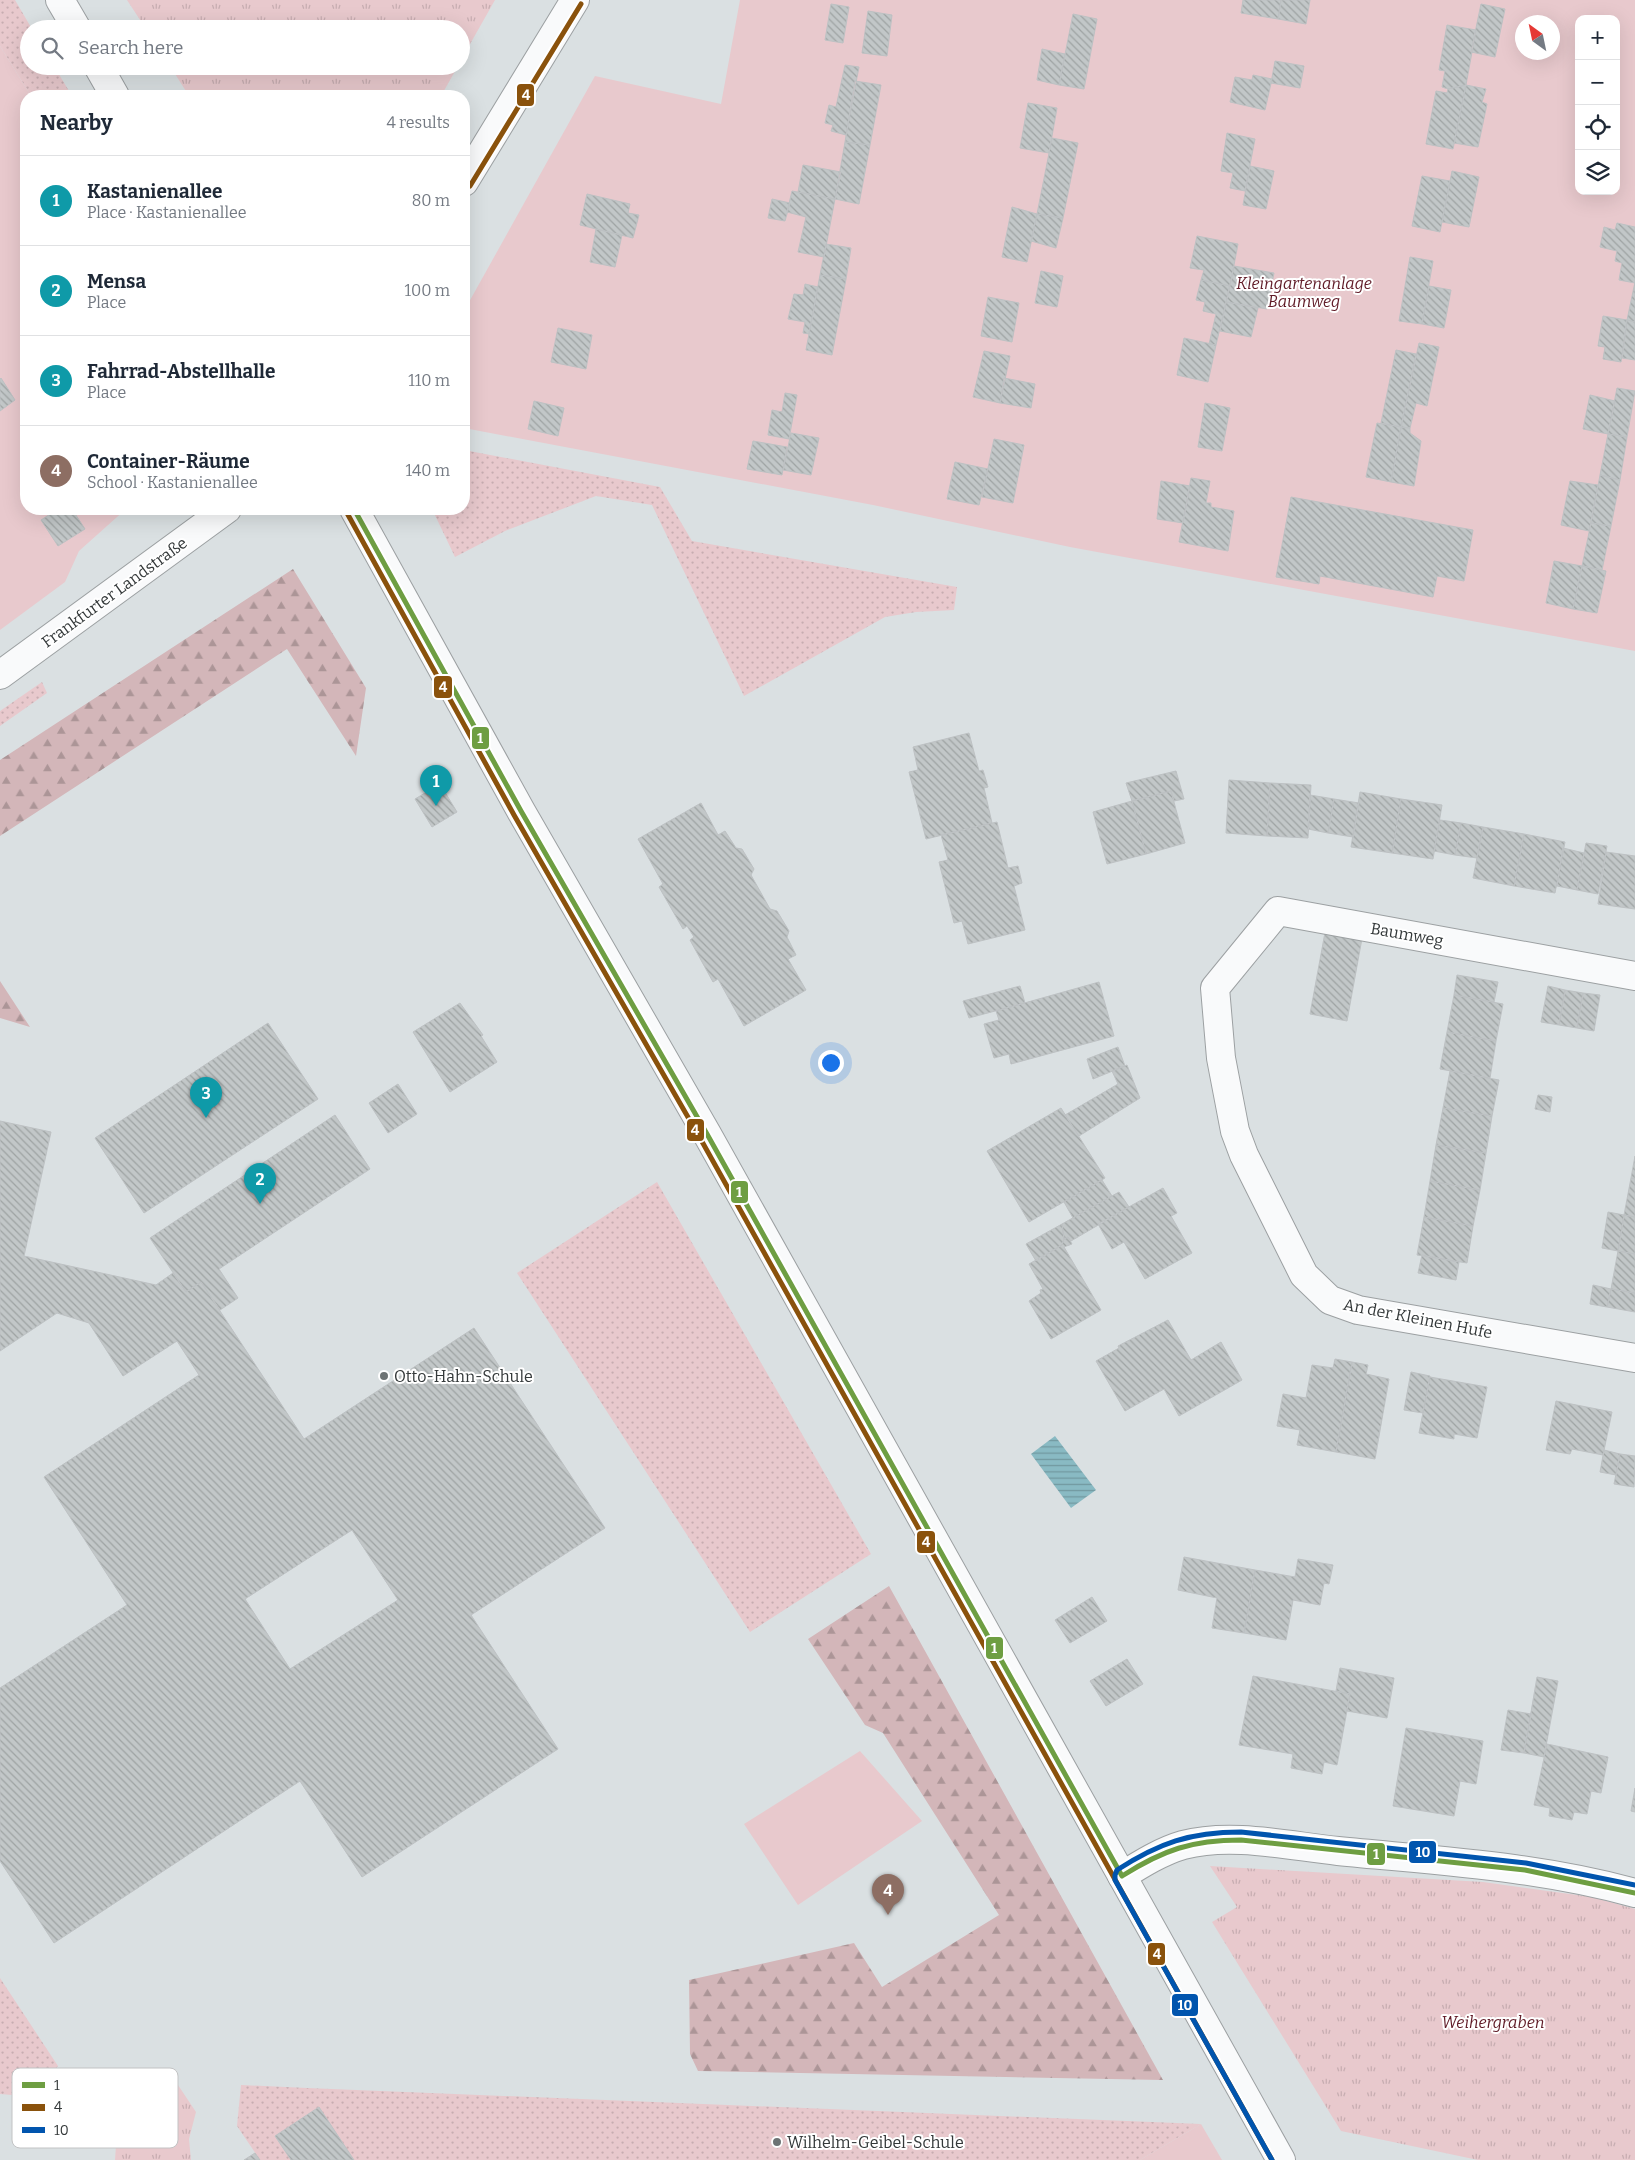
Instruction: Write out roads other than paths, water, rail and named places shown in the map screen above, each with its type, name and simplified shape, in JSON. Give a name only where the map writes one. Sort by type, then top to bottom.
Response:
[{"type":"street","points":[[60,0],[72,20]]},
{"type":"street","points":[[470,172],[575,0]]},
{"type":"street","points":[[103,75],[112,90]]},
{"type":"street","name":"Frankfurter Landstraße","points":[[0,675],[219,515]]},
{"type":"street","points":[[357,515],[521,812],[706,1134],[1281,2160]]},
{"type":"street","name":"Baumweg","points":[[1215,988],[1278,911],[1635,976]]},
{"type":"street","name":"An der Kleinen Hufe","points":[[1215,988],[1221,1058],[1235,1131],[1261,1191],[1304,1275],[1317,1290],[1330,1300],[1358,1310],[1635,1358]]},
{"type":"street","points":[[1122,1876],[1144,1862],[1182,1845],[1240,1840],[1530,1870],[1578,1878],[1635,1893]]},
{"type":"water","points":[[1055,1436],[1096,1490],[1071,1508],[1031,1454]]},
{"type":"place","name":"Kastanienallee","points":[[436,806]]},
{"type":"place","name":"Fahrrad-Abstellhalle","points":[[206,1118]]},
{"type":"place","name":"Mensa","points":[[260,1204]]},
{"type":"place","name":"Otto-Hahn-Schule","points":[[384,1376]]},
{"type":"place","name":"Container-Räume","points":[[888,1915]]},
{"type":"place","name":"Wilhelm-Geibel-Schule","points":[[777,2142]]},
{"type":"park label","name":"Kleingartenanlage Baumweg","points":[[1304,292]]},
{"type":"park label","name":"Weihergraben","points":[[1493,2022]]}]
